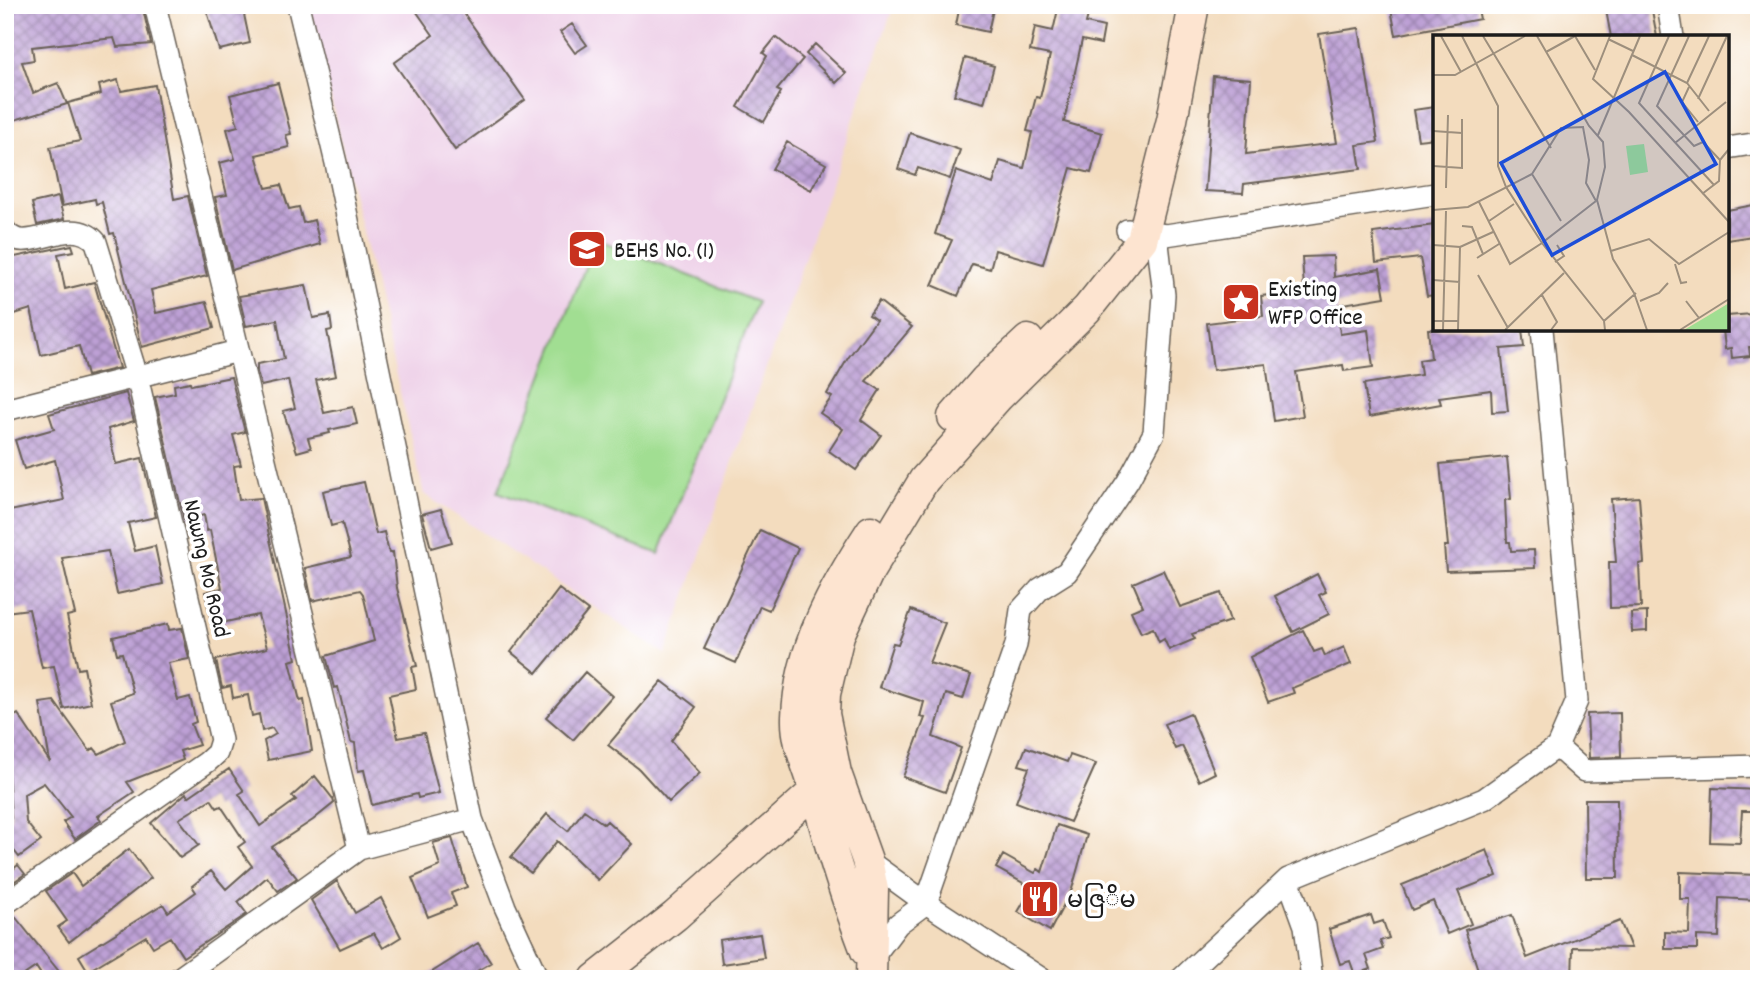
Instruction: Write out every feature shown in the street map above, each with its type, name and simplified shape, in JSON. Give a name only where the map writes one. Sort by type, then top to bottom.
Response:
[{"type":"main road","points":[[871,970],[843,891],[825,782],[825,694],[839,635],[868,573],[924,480],[998,397],[1087,309],[1142,240],[1155,114],[1175,5]]},
{"type":"main road","points":[[1143,233],[1172,120],[1194,5]]},
{"type":"main road","points":[[825,782],[867,860],[873,890],[871,970]]},
{"type":"main road","points":[[595,979],[675,916],[825,782]]},
{"type":"street","points":[[155,5],[359,849]]},
{"type":"street","points":[[298,5],[339,177],[472,819],[505,907],[538,979]]},
{"type":"street","points":[[1668,5],[1673,35]]},
{"type":"street","points":[[1729,148],[1759,143]]},
{"type":"street","points":[[871,970],[898,924],[926,903],[1016,645],[1021,610],[1040,589],[1067,572],[1128,481],[1154,433],[1164,296],[1143,233],[1433,194]]},
{"type":"street","name":"Nawng Mo Road","points":[[5,230],[9,235],[22,240],[79,229],[88,233],[96,242],[137,376],[221,740],[217,753],[207,762],[5,904]]},
{"type":"street","points":[[1181,979],[1288,879],[1484,799],[1557,747],[1577,701],[1542,331]]},
{"type":"street","points":[[5,410],[238,351]]},
{"type":"street","points":[[1557,747],[1584,771],[1759,766]]},
{"type":"street","points":[[178,979],[359,849],[472,819]]},
{"type":"street","points":[[867,860],[926,903],[1042,979]]},
{"type":"street","points":[[1288,879],[1305,926],[1312,979]]},
{"type":"shaded area","name":"BEHS No. (1)","points":[[309,5],[894,5],[665,654],[424,494]]},
{"type":"green space","points":[[596,239],[757,302],[659,554],[498,492]]},
{"type":"building","points":[[5,5],[142,5],[151,44],[117,47],[114,38],[32,47],[34,60],[22,62],[33,93],[58,83],[67,104],[5,123]]},
{"type":"building","points":[[205,5],[242,5],[250,43],[219,50]]},
{"type":"building","points":[[412,5],[458,5],[525,100],[455,150],[394,63],[433,35]]},
{"type":"building","points":[[960,5],[994,5],[988,32],[956,25]]},
{"type":"building","points":[[1059,5],[1090,7],[1086,23],[1104,27],[1101,44],[1082,40],[1064,122],[1102,133],[1091,173],[1071,168],[1043,264],[995,250],[990,269],[972,264],[958,296],[932,285],[952,240],[935,234],[956,171],[993,184],[1000,161],[1024,168],[1032,132],[1027,131],[1036,97],[1040,98],[1050,55],[1030,51],[1035,27],[1053,31]]},
{"type":"building","points":[[1410,5],[1477,5],[1480,19],[1396,35],[1391,9]]},
{"type":"building","points":[[1605,5],[1651,5],[1657,35],[1611,35]]},
{"type":"building","points":[[572,24],[587,45],[575,53],[560,32]]},
{"type":"building","points":[[1359,28],[1378,142],[1357,145],[1361,169],[1244,184],[1243,193],[1205,191],[1213,76],[1251,79],[1246,154],[1337,143],[1319,34]]},
{"type":"building","points":[[776,37],[803,59],[777,90],[781,92],[764,122],[738,107],[767,56],[763,53]]},
{"type":"building","points":[[815,44],[846,73],[836,83],[806,54]]},
{"type":"building","points":[[965,58],[994,66],[984,103],[954,95]]},
{"type":"building","points":[[118,80],[121,91],[155,85],[174,199],[188,196],[207,276],[151,290],[156,313],[207,302],[214,328],[142,347],[114,233],[110,234],[102,202],[96,204],[95,199],[62,206],[50,147],[80,141],[68,103],[101,94],[99,85]]},
{"type":"building","points":[[278,83],[291,134],[286,135],[289,147],[256,155],[266,188],[281,185],[289,209],[299,207],[303,223],[314,220],[320,244],[232,270],[215,197],[227,195],[219,163],[235,159],[227,129],[238,126],[230,95]]},
{"type":"building","points":[[1433,107],[1433,138],[1418,140],[1413,110]]},
{"type":"building","points":[[910,133],[960,150],[950,179],[918,168],[915,175],[898,169]]},
{"type":"building","points":[[787,142],[826,164],[811,190],[772,169]]},
{"type":"building","points":[[58,197],[64,219],[37,225],[32,203]]},
{"type":"building","points":[[1759,204],[1759,235],[1729,240],[1729,210]]},
{"type":"building","points":[[1433,225],[1433,295],[1427,296],[1420,258],[1376,263],[1373,233]]},
{"type":"building","points":[[72,245],[74,251],[58,254],[65,289],[94,282],[119,368],[87,376],[79,346],[41,355],[31,309],[5,317],[5,259]]},
{"type":"building","points":[[1333,256],[1334,277],[1380,269],[1385,297],[1337,305],[1340,334],[1368,330],[1373,367],[1344,371],[1343,365],[1296,372],[1303,416],[1274,421],[1266,364],[1213,370],[1207,323],[1263,316],[1261,296],[1299,292],[1299,289],[1304,289],[1302,257]]},
{"type":"building","points":[[306,285],[313,318],[330,315],[332,330],[327,331],[336,376],[316,380],[324,413],[353,407],[357,424],[308,438],[311,448],[297,452],[283,411],[295,408],[288,380],[261,386],[257,372],[257,364],[284,359],[277,320],[246,326],[239,296]]},
{"type":"building","points":[[879,301],[912,327],[866,381],[880,390],[861,420],[881,435],[856,470],[829,451],[843,429],[820,413],[832,397],[827,394],[848,358],[876,320],[869,315]]},
{"type":"building","points":[[1752,314],[1754,347],[1749,347],[1750,356],[1732,358],[1731,348],[1725,349],[1723,331],[1729,331],[1729,316]]},
{"type":"building","points":[[1428,329],[1522,331],[1524,347],[1501,349],[1508,411],[1492,412],[1491,390],[1439,397],[1441,404],[1369,417],[1364,384],[1421,375],[1419,360],[1431,358]]},
{"type":"building","points":[[231,377],[245,432],[233,435],[241,465],[234,466],[239,500],[261,498],[296,659],[290,661],[300,701],[304,700],[312,751],[268,760],[264,741],[276,734],[272,728],[262,731],[259,714],[252,716],[248,695],[233,698],[231,686],[222,688],[216,660],[267,648],[258,615],[212,625],[205,592],[222,588],[210,530],[207,531],[204,515],[184,520],[155,397],[175,393],[174,385],[190,382],[191,385]]},
{"type":"building","points":[[126,393],[134,421],[108,429],[116,464],[142,458],[156,517],[128,523],[135,551],[155,546],[163,584],[117,594],[108,551],[62,558],[75,614],[67,616],[78,669],[84,668],[91,703],[64,709],[54,666],[42,668],[29,609],[5,612],[5,590],[10,589],[5,569],[9,565],[5,512],[64,500],[55,460],[24,469],[15,440],[54,429],[49,414]]},
{"type":"building","points":[[1507,457],[1511,499],[1505,500],[1507,542],[1510,542],[1511,551],[1534,550],[1535,568],[1446,571],[1444,546],[1448,546],[1440,464]]},
{"type":"building","points":[[364,482],[376,534],[384,532],[389,553],[393,552],[397,588],[417,666],[412,667],[416,689],[389,695],[398,738],[424,733],[439,793],[418,798],[417,794],[372,805],[364,770],[358,771],[355,743],[351,742],[338,687],[334,688],[326,656],[374,641],[363,594],[360,590],[312,601],[305,568],[351,557],[342,523],[331,526],[323,491]]},
{"type":"building","points":[[1639,497],[1644,563],[1639,564],[1641,607],[1610,608],[1609,562],[1616,562],[1611,499]]},
{"type":"building","points":[[441,509],[452,542],[431,548],[422,514]]},
{"type":"building","points":[[760,530],[798,548],[769,610],[760,606],[736,663],[704,649]]},
{"type":"building","points":[[1163,570],[1180,607],[1221,593],[1230,621],[1192,634],[1195,639],[1169,650],[1164,639],[1159,642],[1153,628],[1141,633],[1131,611],[1143,606],[1133,583]]},
{"type":"building","points":[[1317,574],[1326,592],[1319,595],[1329,614],[1293,632],[1275,596]]},
{"type":"building","points":[[559,589],[588,611],[537,673],[511,652]]},
{"type":"building","points":[[911,610],[945,623],[929,663],[971,675],[963,699],[946,694],[933,737],[961,748],[945,792],[903,777],[925,718],[920,717],[924,702],[879,687],[893,643],[898,644]]},
{"type":"building","points":[[1647,612],[1647,631],[1632,632],[1631,613]]},
{"type":"building","points":[[168,624],[169,630],[182,628],[189,659],[168,663],[178,700],[190,697],[196,722],[191,724],[199,745],[180,751],[183,760],[127,782],[134,792],[98,816],[101,820],[75,839],[63,822],[71,817],[44,783],[24,794],[26,822],[41,841],[19,857],[5,839],[5,822],[11,818],[8,771],[5,772],[5,722],[18,714],[50,762],[40,703],[54,701],[90,751],[94,748],[99,754],[125,741],[111,701],[133,693],[122,653],[117,654],[113,637]]},
{"type":"building","points":[[1303,630],[1314,652],[1322,649],[1325,656],[1344,647],[1351,664],[1292,688],[1294,693],[1268,702],[1250,657]]},
{"type":"building","points":[[585,672],[612,696],[573,740],[546,717]]},
{"type":"building","points":[[662,681],[696,707],[671,741],[700,773],[669,802],[639,769],[608,745]]},
{"type":"building","points":[[1190,713],[1215,773],[1199,781],[1182,746],[1175,749],[1164,724]]},
{"type":"building","points":[[1620,713],[1621,757],[1589,758],[1587,714]]},
{"type":"building","points":[[1026,747],[1067,762],[1070,755],[1096,764],[1070,822],[1016,802],[1029,768],[1019,765]]},
{"type":"building","points":[[229,769],[244,791],[239,794],[260,826],[296,800],[292,796],[315,776],[333,799],[334,803],[313,820],[272,847],[297,878],[278,891],[267,877],[238,902],[247,914],[183,957],[170,937],[153,947],[146,936],[88,971],[79,956],[163,904],[168,912],[196,892],[192,886],[211,871],[226,889],[252,866],[238,847],[245,842],[221,806],[217,808],[211,799],[179,819],[199,845],[180,858],[151,823],[186,793],[188,797]]},
{"type":"building","points":[[1712,788],[1759,790],[1759,811],[1742,811],[1740,843],[1710,842]]},
{"type":"building","points":[[1585,799],[1617,799],[1618,878],[1586,878]]},
{"type":"building","points":[[584,810],[604,824],[607,821],[632,844],[598,880],[557,841],[531,873],[511,857],[547,814],[568,831]]},
{"type":"building","points":[[1057,825],[1087,835],[1072,889],[1050,931],[1018,912],[1032,888],[996,868],[1003,855],[1035,873],[1038,869],[1042,872]]},
{"type":"building","points":[[452,838],[467,887],[451,893],[456,906],[428,917],[412,878],[440,866],[433,843]]},
{"type":"building","points":[[129,849],[151,878],[69,942],[58,927],[67,921],[46,891],[72,873],[81,886]]},
{"type":"building","points":[[1487,850],[1497,876],[1458,891],[1471,924],[1447,934],[1433,901],[1412,910],[1402,885]]},
{"type":"building","points":[[18,865],[25,874],[9,885],[5,876]]},
{"type":"building","points":[[1680,872],[1757,875],[1756,900],[1720,898],[1719,937],[1697,936],[1697,949],[1665,949],[1665,932],[1689,933],[1690,899],[1680,899]]},
{"type":"building","points":[[337,881],[355,913],[381,898],[401,937],[383,948],[374,933],[340,949],[311,900]]},
{"type":"building","points":[[13,914],[65,979],[44,979],[36,967],[18,979],[5,979],[5,917]]},
{"type":"building","points":[[1371,915],[1374,924],[1383,921],[1389,938],[1380,941],[1383,949],[1366,955],[1371,969],[1355,975],[1350,961],[1340,964],[1329,929]]},
{"type":"building","points":[[1512,915],[1527,958],[1620,921],[1631,948],[1573,947],[1572,979],[1481,979],[1465,930]]},
{"type":"building","points":[[760,934],[764,958],[722,964],[719,940]]},
{"type":"building","points":[[478,943],[491,963],[477,971],[482,979],[421,979]]},
{"type":"place","name":"BEHS No. (1)","points":[[587,249]]},
{"type":"place","name":"Existing WFP Office","points":[[1241,302]]},
{"type":"place","name":"မဇြ်ိမ","points":[[1040,899]]}]
